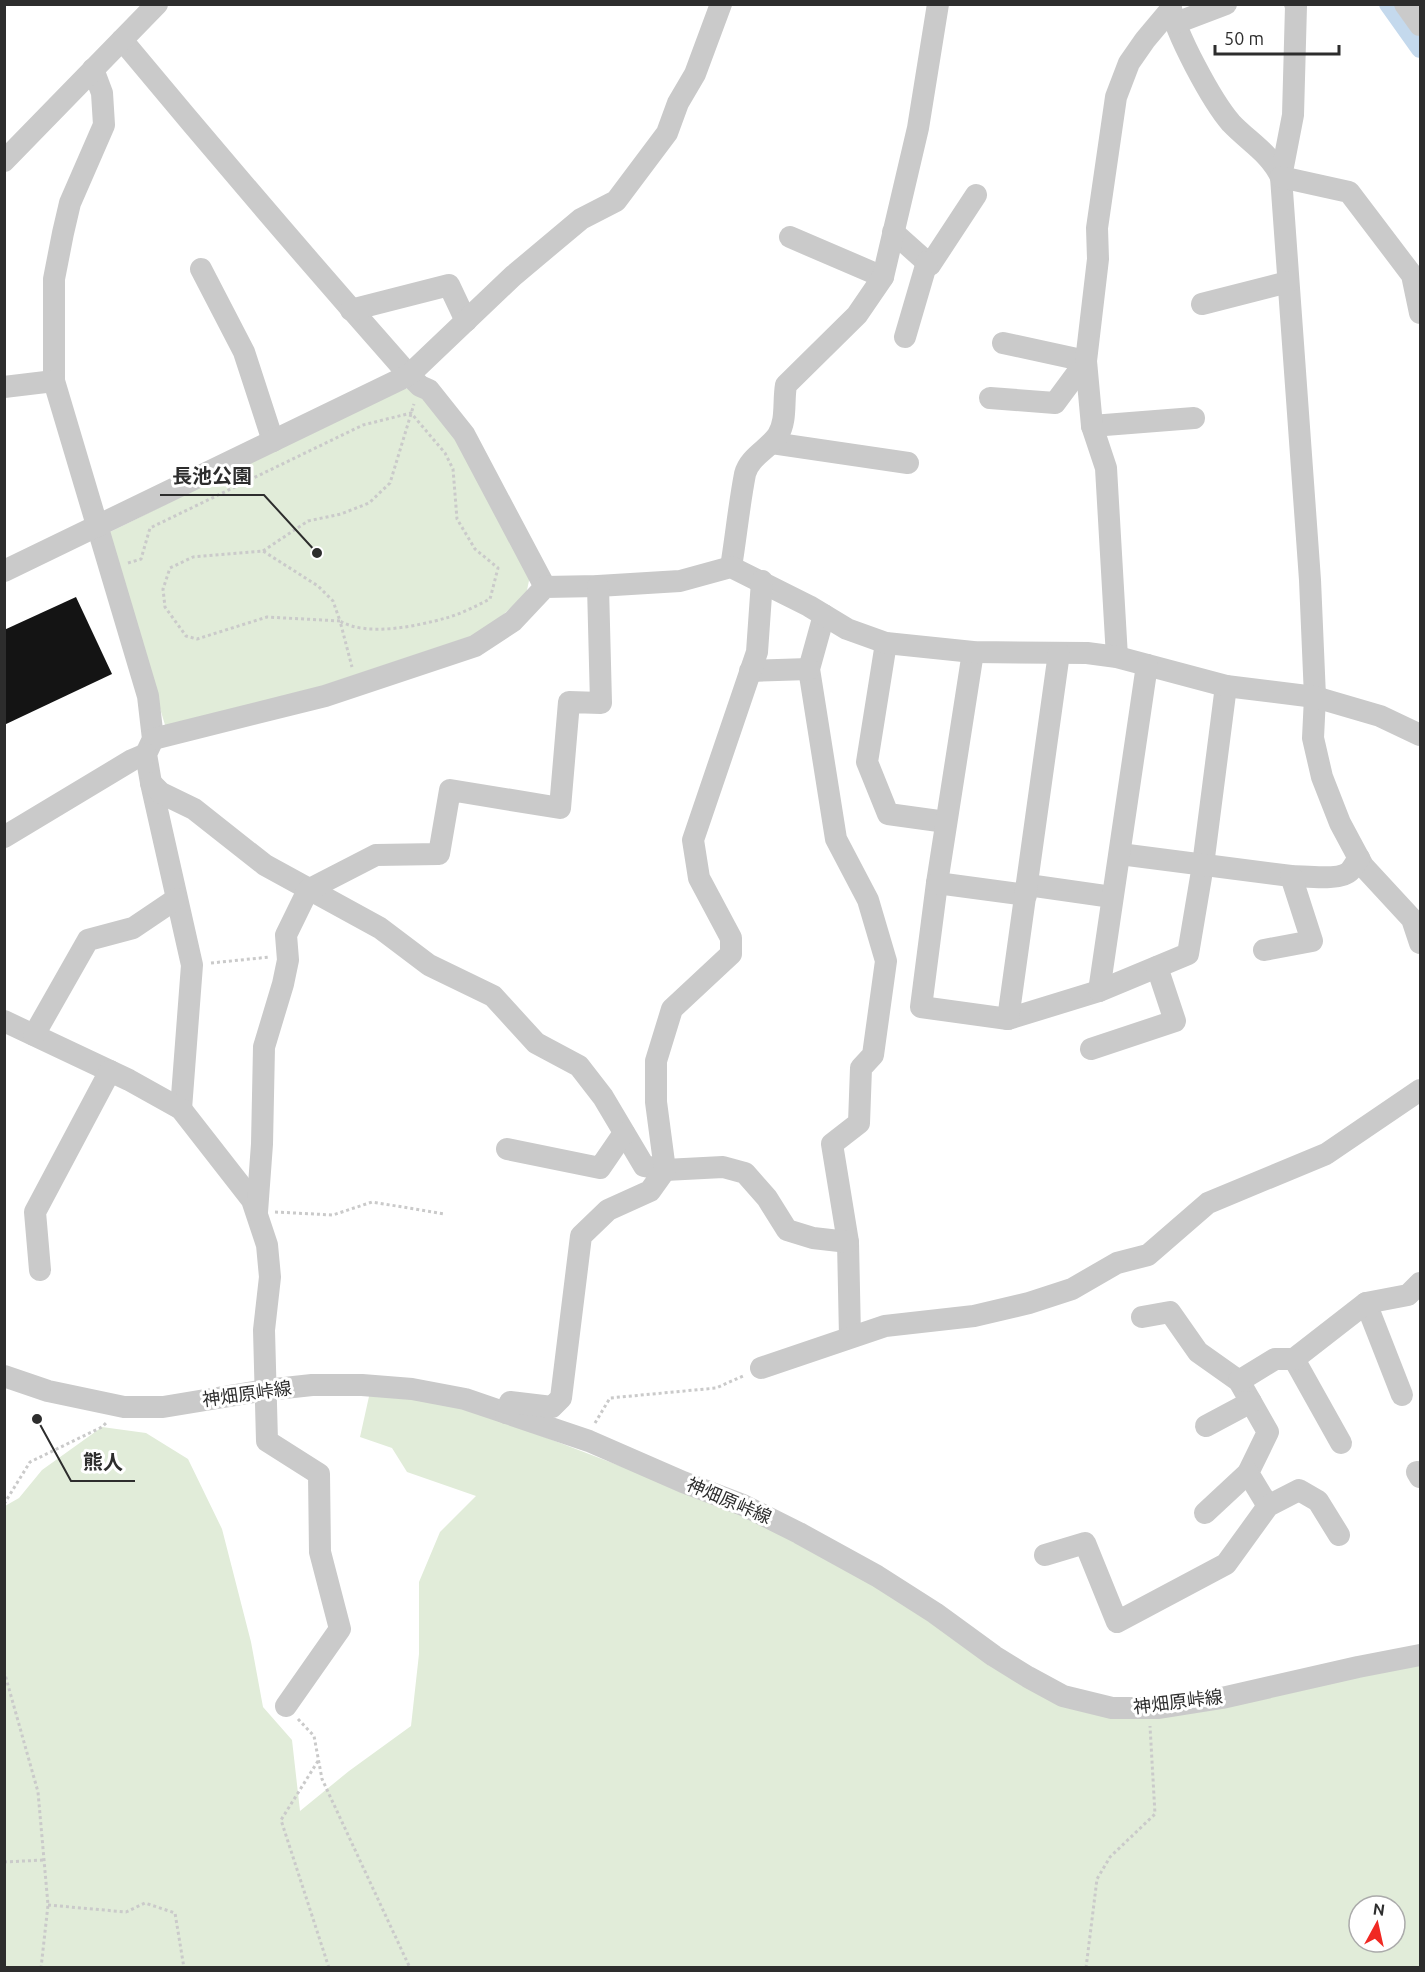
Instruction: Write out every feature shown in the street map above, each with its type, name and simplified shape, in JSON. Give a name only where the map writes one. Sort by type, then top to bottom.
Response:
[{"type":"street","points":[[4,160],[157,4]]},
{"type":"street","points":[[4,571],[409,375],[513,276],[581,219],[616,201],[667,134],[678,103],[695,74],[721,4]]},
{"type":"street","points":[[731,567],[746,473],[754,458],[772,443],[783,422],[786,385],[857,315],[883,277],[918,128],[938,4]]},
{"type":"street","points":[[1117,657],[1106,468],[1092,426],[1086,361],[1098,259],[1097,228],[1116,97],[1130,63],[1145,40],[1172,12],[1226,4]]},
{"type":"street","points":[[1294,4],[1296,6],[1293,115],[1281,177],[1310,580],[1315,698],[1313,738],[1322,777],[1340,823],[1362,866],[1412,920],[1420,943]]},
{"type":"street","points":[[1405,4],[1420,25]]},
{"type":"street","points":[[1172,12],[1188,52],[1219,108],[1275,163],[1281,177]]},
{"type":"street","points":[[122,40],[226,166],[409,375],[420,386],[429,390],[464,434],[545,587]]},
{"type":"street","points":[[93,69],[102,93],[104,125],[70,203],[54,279],[54,381],[148,696],[151,783],[192,965],[181,1109]]},
{"type":"street","points":[[1281,177],[1349,192],[1412,275],[1420,313]]},
{"type":"street","points":[[893,232],[930,265],[976,195]]},
{"type":"street","points":[[790,237],[883,277]]},
{"type":"street","points":[[905,337],[927,262]]},
{"type":"street","points":[[201,269],[244,352],[273,441]]},
{"type":"street","points":[[1202,304],[1288,282]]},
{"type":"street","points":[[351,310],[449,285],[466,321]]},
{"type":"street","points":[[1003,343],[1086,361]]},
{"type":"street","points":[[990,398],[1055,403],[1086,361]]},
{"type":"street","points":[[4,387],[54,381]]},
{"type":"street","points":[[1092,426],[1194,418]]},
{"type":"street","points":[[772,443],[908,463]]},
{"type":"street","points":[[4,837],[150,747],[358,686],[475,646],[513,621],[545,587],[680,581],[731,567],[762,581],[847,629],[886,643],[973,652],[1059,653],[1117,657],[1226,686],[1315,698],[1380,716],[1420,735]]},
{"type":"street","points":[[506,1413],[510,1402],[552,1407],[561,1398],[580,1236],[608,1210],[650,1191],[665,1170],[656,1102],[656,1061],[672,1009],[731,954],[731,938],[699,878],[693,840],[757,652],[762,581]]},
{"type":"street","points":[[257,1212],[262,1144],[264,1047],[283,984],[288,955],[286,935],[308,890],[376,855],[439,854],[450,790],[560,808],[569,702],[601,703],[598,586]]},
{"type":"street","points":[[824,615],[809,669],[836,839],[868,900],[886,961],[873,1055],[861,1068],[859,1123],[832,1144],[848,1242],[850,1337]]},
{"type":"street","points":[[886,643],[867,762],[888,814],[946,822]]},
{"type":"street","points":[[973,652],[937,883],[921,1007],[1008,1019],[1099,991],[1188,954],[1203,865],[1226,686]]},
{"type":"street","points":[[1008,1019],[1059,653]]},
{"type":"street","points":[[1099,991],[1147,665]]},
{"type":"street","points":[[750,671],[809,669]]},
{"type":"street","points":[[151,783],[161,794],[194,808],[265,865],[380,928],[429,965],[493,996],[536,1043],[579,1066],[603,1097],[644,1166],[665,1170],[723,1167],[745,1173],[767,1198],[787,1230],[813,1238],[848,1242]]},
{"type":"street","points":[[1120,854],[1291,876],[1339,876],[1349,873],[1359,858]]},
{"type":"street","points":[[1264,950],[1312,941],[1291,876]]},
{"type":"street","points":[[937,883],[1112,897]]},
{"type":"street","points":[[176,899],[132,928],[88,940],[15,1031],[110,1071],[181,1109],[252,1200],[257,1212],[267,1245],[270,1277],[264,1330],[267,1442],[319,1474],[320,1552],[340,1629],[286,1706]]},
{"type":"street","points":[[1092,1049],[1175,1021],[1157,967]]},
{"type":"street","points":[[40,1270],[35,1212],[110,1071]]},
{"type":"street","points":[[761,1368],[885,1326],[974,1316],[1029,1304],[1072,1289],[1117,1263],[1148,1255],[1208,1203],[1326,1154],[1420,1090]]},
{"type":"street","points":[[507,1149],[600,1168],[624,1133]]},
{"type":"street","points":[[1239,1381],[1275,1359],[1294,1359],[1366,1303],[1408,1295],[1420,1283]]},
{"type":"street","points":[[1366,1303],[1402,1395]]},
{"type":"street","points":[[1142,1317],[1170,1312],[1198,1352],[1239,1381],[1268,1432],[1248,1473],[1205,1513]]},
{"type":"street","points":[[1294,1359],[1341,1443]]},
{"type":"street","name":"神畑原峠線","points":[[4,1376],[57,1393],[124,1407],[163,1407],[312,1385],[362,1385],[412,1389],[465,1399],[585,1439],[743,1505],[807,1537],[876,1576],[935,1613],[994,1656],[1028,1677],[1063,1696],[1112,1708],[1159,1708],[1222,1698],[1420,1655]]},
{"type":"street","points":[[1206,1426],[1251,1402]]},
{"type":"street","points":[[1248,1473],[1268,1506]]},
{"type":"street","points":[[1045,1555],[1085,1543],[1117,1622],[1226,1564],[1268,1506],[1299,1490],[1318,1501],[1339,1535]]},
{"type":"path","points":[[411,413],[445,453],[453,469],[457,519],[475,549],[498,568],[490,599],[447,618],[384,630],[349,626],[340,621],[267,617],[197,639],[186,636],[165,607],[163,589],[170,568],[193,557],[263,551],[308,521],[340,514],[369,503],[390,483],[411,413]]},
{"type":"path","points":[[141,559],[150,528],[363,425],[411,413]]},
{"type":"path","points":[[263,551],[318,586],[333,601],[358,686]]},
{"type":"path","points":[[192,965],[288,955]]},
{"type":"path","points":[[257,1212],[333,1215],[372,1202],[445,1214]]},
{"type":"path","points":[[585,1439],[610,1398],[716,1388],[761,1368]]},
{"type":"path","points":[[4,1504],[30,1462],[102,1426],[124,1407]]},
{"type":"path","points":[[4,1671],[38,1792],[48,1905],[41,1968]]},
{"type":"path","points":[[286,1706],[314,1736],[322,1779],[410,1968]]},
{"type":"path","points":[[1086,1968],[1097,1879],[1110,1857],[1155,1814],[1150,1724]]},
{"type":"path","points":[[319,1760],[280,1820],[329,1968]]},
{"type":"path","points":[[4,1862],[44,1860]]},
{"type":"path","points":[[48,1905],[126,1912],[145,1903],[175,1913],[184,1968]]},
{"type":"green space","points":[[400,388],[424,391],[460,437],[531,571],[526,595],[472,641],[366,678],[166,728],[106,534]]},
{"type":"green space","points":[[370,1392],[414,1394],[503,1421],[743,1513],[1104,1710],[1420,1659],[1420,1967],[5,1968],[5,1506],[19,1498],[42,1470],[102,1427],[146,1433],[188,1459],[222,1529],[251,1642],[263,1707],[292,1740],[300,1811],[349,1771],[411,1726],[419,1654],[419,1582],[440,1532],[476,1496],[407,1472],[392,1448],[360,1437]]},
{"type":"building","points":[[76,597],[112,674],[4,725],[4,630]]},
{"type":"waterway","points":[[1388,4],[1420,49]]},
{"type":"place","name":"長池公園","points":[[317,553]]},
{"type":"place","name":"熊人","points":[[37,1419]]}]
